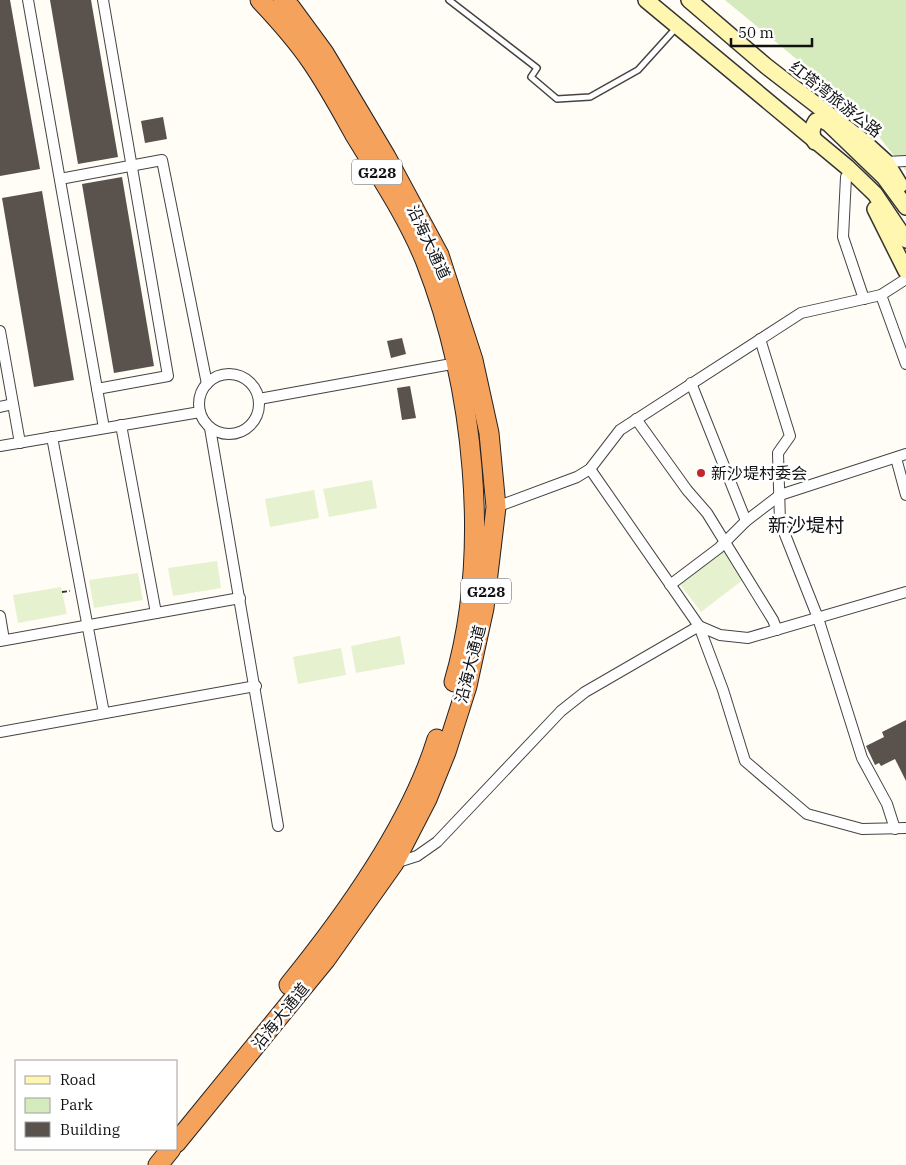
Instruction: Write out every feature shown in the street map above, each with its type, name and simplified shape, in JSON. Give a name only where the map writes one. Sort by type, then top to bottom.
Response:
[{"type":"highway","name":"沿海大通道","points":[[178,1122],[302,968],[372,872],[405,812],[434,747],[455,679],[470,604],[496,507],[489,434],[465,361],[424,259],[403,214],[311,61],[260,0]]},
{"type":"highway","name":"沿海大通道","points":[[178,1141],[326,960],[394,863],[427,799],[446,752],[467,686],[484,608],[475,536],[465,361],[439,255],[390,164],[324,52],[292,3]]},
{"type":"highway","points":[[143,1165],[156,1150]]},
{"type":"highway","points":[[158,1165],[170,1150]]},
{"type":"main road","points":[[646,0],[766,91],[773,89],[775,82],[766,66]]},
{"type":"main road","points":[[678,25],[692,2]]},
{"type":"main road","name":"红塔湾旅游公路","points":[[692,2],[766,66],[886,162],[906,194]]},
{"type":"main road","points":[[678,25],[812,136],[875,194],[906,240]]},
{"type":"main road","points":[[906,207],[884,177],[829,124],[822,120],[816,121],[812,127],[812,136],[822,152],[870,201],[898,250],[906,271]]},
{"type":"street","points":[[28,0],[104,428]]},
{"type":"street","points":[[97,389],[168,376],[103,0]]},
{"type":"street","points":[[60,179],[162,160],[207,384]]},
{"type":"street","points":[[886,162],[906,161]]},
{"type":"street","points":[[846,177],[843,237],[864,299]]},
{"type":"street","points":[[496,507],[577,477],[590,469],[620,430],[801,313],[882,295],[906,279]]},
{"type":"street","points":[[882,295],[906,364]]},
{"type":"street","points":[[0,332],[20,443]]},
{"type":"street","points":[[760,339],[790,436],[778,453],[780,522],[818,618],[862,758],[887,804],[895,829]]},
{"type":"street","points":[[259,399],[465,361]]},
{"type":"street","points":[[210,428],[230,435],[240,433],[249,428],[255,420],[259,410],[259,399],[256,390],[242,377],[223,374],[207,384],[201,392],[200,412],[210,428],[256,686],[278,826]]},
{"type":"street","points":[[691,383],[746,521]]},
{"type":"street","points":[[0,407],[13,404]]},
{"type":"street","points":[[0,446],[200,412]]},
{"type":"street","points":[[636,419],[688,490],[707,512],[774,620],[777,630]]},
{"type":"street","points":[[121,425],[156,613]]},
{"type":"street","points":[[52,437],[104,713]]},
{"type":"street","points":[[670,585],[780,494],[906,454]]},
{"type":"street","points":[[896,458],[906,495]]},
{"type":"street","points":[[590,469],[699,626],[723,690],[745,761],[808,814],[862,829],[906,828]]},
{"type":"street","points":[[699,626],[720,635],[748,638],[906,592]]},
{"type":"street","points":[[0,616],[2,641],[240,598]]},
{"type":"street","points":[[394,863],[417,856],[437,842],[561,710],[585,692],[699,626]]},
{"type":"street","points":[[0,732],[256,686]]},
{"type":"lane","points":[[449,0],[537,68],[531,77],[557,99],[590,98],[638,70],[678,25]]},
{"type":"green space","points":[[725,0],[906,0],[906,171],[858,110]]},
{"type":"green space","points":[[372,480],[377,508],[329,517],[323,489]]},
{"type":"green space","points":[[314,490],[319,518],[270,527],[265,499]]},
{"type":"green space","points":[[724,551],[744,579],[701,612],[680,584]]},
{"type":"green space","points":[[217,561],[221,588],[173,596],[168,568]]},
{"type":"green space","points":[[138,573],[143,600],[94,608],[89,580]]},
{"type":"green space","points":[[61,587],[67,614],[18,623],[13,595]]},
{"type":"green space","points":[[400,636],[405,664],[356,673],[351,646]]},
{"type":"green space","points":[[341,648],[346,675],[298,684],[293,657]]},
{"type":"building","points":[[0,0],[10,0],[40,169],[0,176]]},
{"type":"building","points":[[50,0],[91,0],[118,157],[78,164]]},
{"type":"building","points":[[163,117],[167,139],[145,143],[141,121]]},
{"type":"building","points":[[122,177],[154,366],[114,373],[82,184]]},
{"type":"building","points":[[42,191],[74,380],[34,387],[2,198]]},
{"type":"building","points":[[402,338],[406,354],[391,358],[387,341]]},
{"type":"building","points":[[410,386],[416,418],[402,420],[397,388]]},
{"type":"building","points":[[906,720],[906,781],[895,759],[881,766],[879,763],[875,765],[866,746],[884,737],[882,732]]},
{"type":"place","name":"新沙堤村委会","points":[[701,473]]},
{"type":"district","name":"新沙堤村","points":[[806,525]]}]
